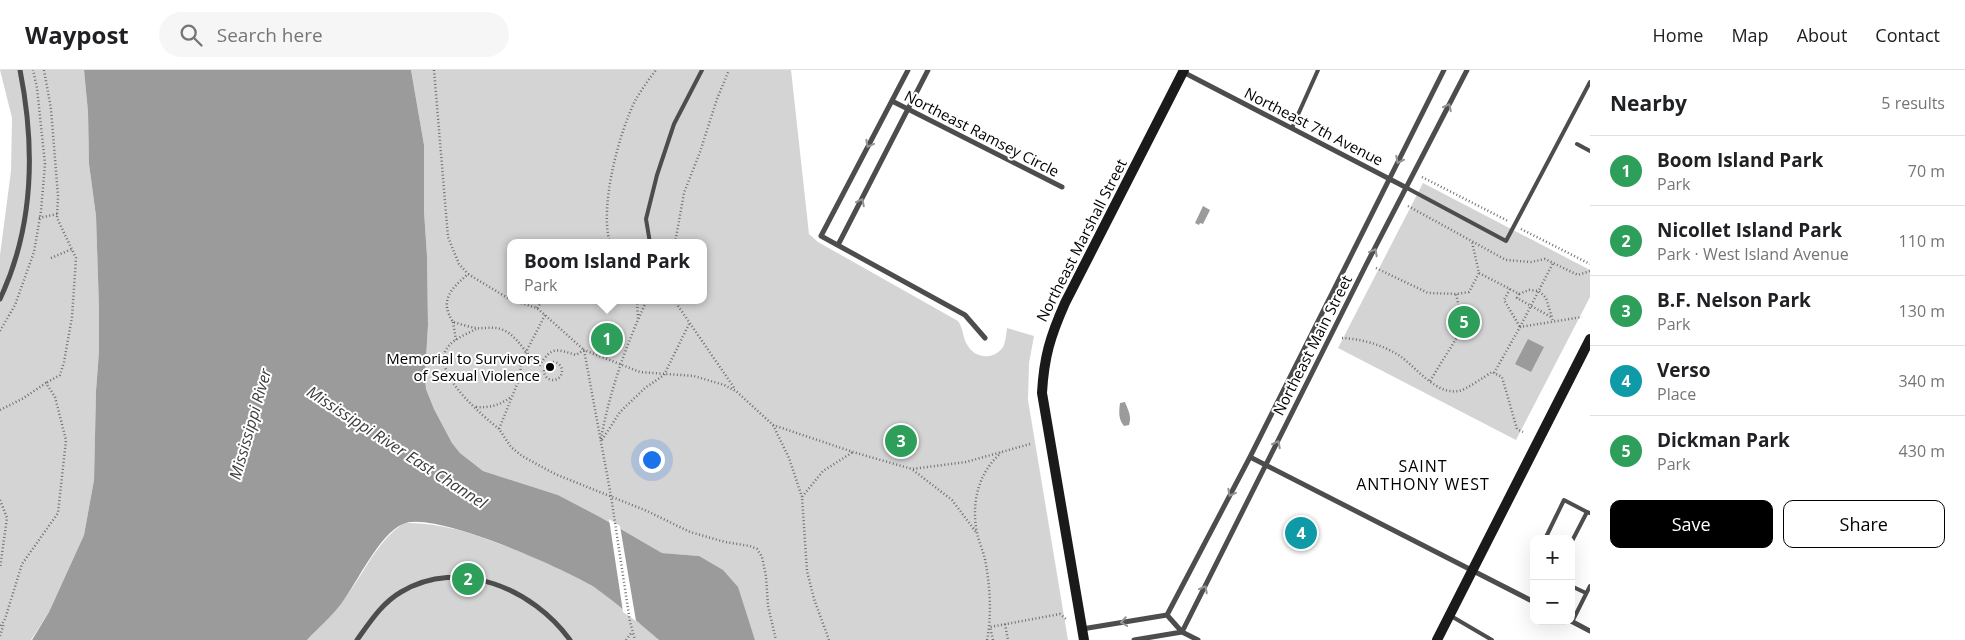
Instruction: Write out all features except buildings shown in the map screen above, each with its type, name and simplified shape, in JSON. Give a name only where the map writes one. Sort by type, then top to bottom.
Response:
[{"type":"street","points":[[0,299],[17,252],[25,218],[29,182],[30,147],[28,114],[20,70]]},
{"type":"street","points":[[908,70],[821,236],[965,315],[986,338]]},
{"type":"street","points":[[838,245],[928,70]]},
{"type":"street","name":"Northeast Main Street","points":[[1167,615],[1250,457],[1444,70]]},
{"type":"street","name":"Northeast Main Street","points":[[1182,632],[1467,70]]},
{"type":"street","name":"Northeast 7th Avenue","points":[[1184,71],[1407,188]]},
{"type":"street","name":"Northeast Marshall Street","points":[[1084,640],[1042,393],[1044,362],[1052,332],[1065,303],[1184,71]]},
{"type":"street","name":"Northeast Ramsey Circle","points":[[892,101],[1062,186]]},
{"type":"street","points":[[1437,640],[1590,339]]},
{"type":"street","points":[[1250,457],[1530,600]]},
{"type":"street","points":[[358,640],[375,615],[402,592],[418,585],[452,578],[468,578],[500,585],[525,597],[556,622],[570,640]]},
{"type":"street","points":[[1082,629],[1167,615],[1182,632],[1198,640]]},
{"type":"street","points":[[1575,624],[1590,631]]},
{"type":"street","points":[[1134,640],[1182,632]]},
{"type":"lane","points":[[649,239],[646,219],[656,175],[674,124],[702,70]]},
{"type":"lane","points":[[1292,128],[1318,70]]},
{"type":"lane","points":[[1407,188],[1506,241],[1590,82]]},
{"type":"lane","points":[[1577,144],[1590,151]]},
{"type":"lane","points":[[1547,535],[1564,500],[1589,512],[1575,536]]},
{"type":"lane","points":[[1575,614],[1590,586]]},
{"type":"lane","points":[[1575,588],[1586,593]]},
{"type":"lane","points":[[1449,615],[1492,640]]},
{"type":"path","points":[[0,410],[22,399],[60,375],[64,362],[75,287],[76,258],[58,214],[51,109],[44,70]]},
{"type":"path","points":[[434,70],[448,237],[459,264],[468,274],[507,298]]},
{"type":"path","points":[[609,239],[607,216],[620,140],[636,99],[656,70]]},
{"type":"path","points":[[676,239],[684,193],[729,70]]},
{"type":"path","points":[[1408,206],[1506,260],[1531,262],[1545,260],[1578,275],[1590,271]]},
{"type":"path","points":[[40,218],[58,214]]},
{"type":"path","points":[[1376,268],[1428,293],[1456,294],[1469,292],[1479,273],[1472,242]]},
{"type":"path","points":[[52,258],[72,249]]},
{"type":"path","points":[[1494,373],[1553,263]]},
{"type":"path","points":[[1479,273],[1519,294],[1529,290],[1539,291],[1546,298],[1553,322]]},
{"type":"path","points":[[456,340],[453,322],[448,315],[446,302],[452,289],[468,274]]},
{"type":"path","points":[[1510,290],[1504,300],[1520,327]]},
{"type":"path","points":[[1430,381],[1459,334],[1461,316],[1456,294]]},
{"type":"path","points":[[1519,294],[1517,298],[1551,317]]},
{"type":"path","points":[[524,304],[537,308],[584,350],[640,372],[664,376],[694,376],[712,380],[736,391]]},
{"type":"path","points":[[537,308],[540,304]]},
{"type":"path","points":[[637,304],[638,320]]},
{"type":"path","points":[[601,441],[622,365],[645,304]]},
{"type":"path","points":[[676,304],[736,391],[773,425],[789,458],[802,497],[807,571],[814,599],[829,640]]},
{"type":"path","points":[[499,429],[520,377],[521,364],[545,315]]},
{"type":"path","points":[[1520,327],[1582,317]]},
{"type":"path","points":[[453,322],[477,328],[496,327],[506,331],[517,340],[530,359],[544,368]]},
{"type":"path","points":[[601,441],[620,412],[645,388],[664,376],[689,324]]},
{"type":"path","points":[[477,328],[456,340],[445,353],[444,363],[451,380],[475,407],[499,429],[511,446],[536,465],[690,532],[757,549],[762,557],[768,606],[776,640]]},
{"type":"path","points":[[1342,338],[1355,339],[1380,346],[1400,356],[1430,381],[1446,390],[1460,391],[1492,372],[1502,377],[1517,429],[1523,432]]},
{"type":"path","points":[[539,366],[545,357],[557,350],[563,350],[576,355],[584,350]]},
{"type":"path","points":[[584,350],[611,496],[630,622],[635,640]]},
{"type":"path","points":[[556,362],[561,366],[562,375],[557,379],[551,380],[546,377],[544,368],[548,363],[556,362]]},
{"type":"path","points":[[0,636],[22,564],[58,513],[66,440],[55,397],[46,383]]},
{"type":"path","points":[[475,407],[489,408],[503,403],[511,397]]},
{"type":"path","points":[[773,425],[853,452],[912,469],[952,500],[977,533]]},
{"type":"path","points":[[912,469],[966,462],[1030,444]]},
{"type":"path","points":[[802,497],[823,471],[853,452]]},
{"type":"path","points":[[993,640],[990,627],[989,582],[977,533],[976,496],[990,464],[1003,452]]},
{"type":"path","points":[[0,500],[6,518],[0,568]]},
{"type":"path","points":[[990,627],[1060,614],[1066,619]]},
{"type":"path","points":[[0,627],[5,619]]},
{"type":"path","points":[[1005,624],[1008,640]]},
{"type":"path","points":[[987,640],[990,627]]},
{"type":"path","points":[[626,640],[632,632]]},
{"type":"shaded area","points":[[0,70],[84,70],[88,112],[89,164],[96,216],[99,351],[94,480],[84,535],[49,612],[31,640],[0,640],[0,255],[11,171],[12,118]]},
{"type":"shaded area","points":[[411,70],[791,70],[809,234],[818,242],[958,321],[966,343],[971,350],[980,355],[990,356],[1003,347],[1007,328],[1034,336],[1029,363],[1028,400],[1068,640],[755,640],[743,606],[699,556],[662,553],[558,495],[483,471],[460,453],[452,443],[426,389],[428,325],[424,145]]},
{"type":"shaded area","points":[[1423,183],[1590,270],[1590,297],[1516,440],[1338,348]]},
{"type":"shaded area","points":[[404,523],[429,524],[465,532],[560,568],[603,593],[659,640],[307,640],[347,596],[384,541]]},
{"type":"water","points":[[84,70],[411,70],[424,145],[428,325],[426,389],[452,443],[460,453],[483,471],[558,495],[662,553],[699,556],[723,570],[738,587],[755,640],[659,640],[594,587],[579,579],[499,543],[441,525],[419,522],[403,524],[394,529],[385,538],[341,604],[307,640],[32,640],[49,612],[84,535],[94,480],[99,308],[96,216],[89,164],[88,112]]},
{"type":"water","points":[[1203,206],[1210,210],[1203,224],[1200,223],[1199,225],[1195,223]]},
{"type":"water","points":[[1528,339],[1544,347],[1531,372],[1515,364]]},
{"type":"water","points":[[1125,402],[1130,419],[1129,425],[1124,426],[1120,418],[1119,409],[1120,403]]},
{"type":"pier","points":[[609,519],[620,526],[636,621],[623,612]]},
{"type":"place","name":"Dickman Park","points":[[1464,322]]},
{"type":"place","name":"Boom Island Park","points":[[607,339]]},
{"type":"place","name":"Memorial to Survivors of Sexual Violence","points":[[550,367]]},
{"type":"place","name":"B.F. Nelson Park","points":[[901,441]]},
{"type":"place","name":"Verso","points":[[1301,533]]},
{"type":"place","name":"Nicollet Island Park","points":[[468,579]]},
{"type":"district","name":"SAINT ANTHONY WEST","points":[[1423,475]]},
{"type":"water label","name":"Mississippi River","points":[[250,424]]},
{"type":"water label","name":"Mississippi River East Channel","points":[[397,447]]}]
